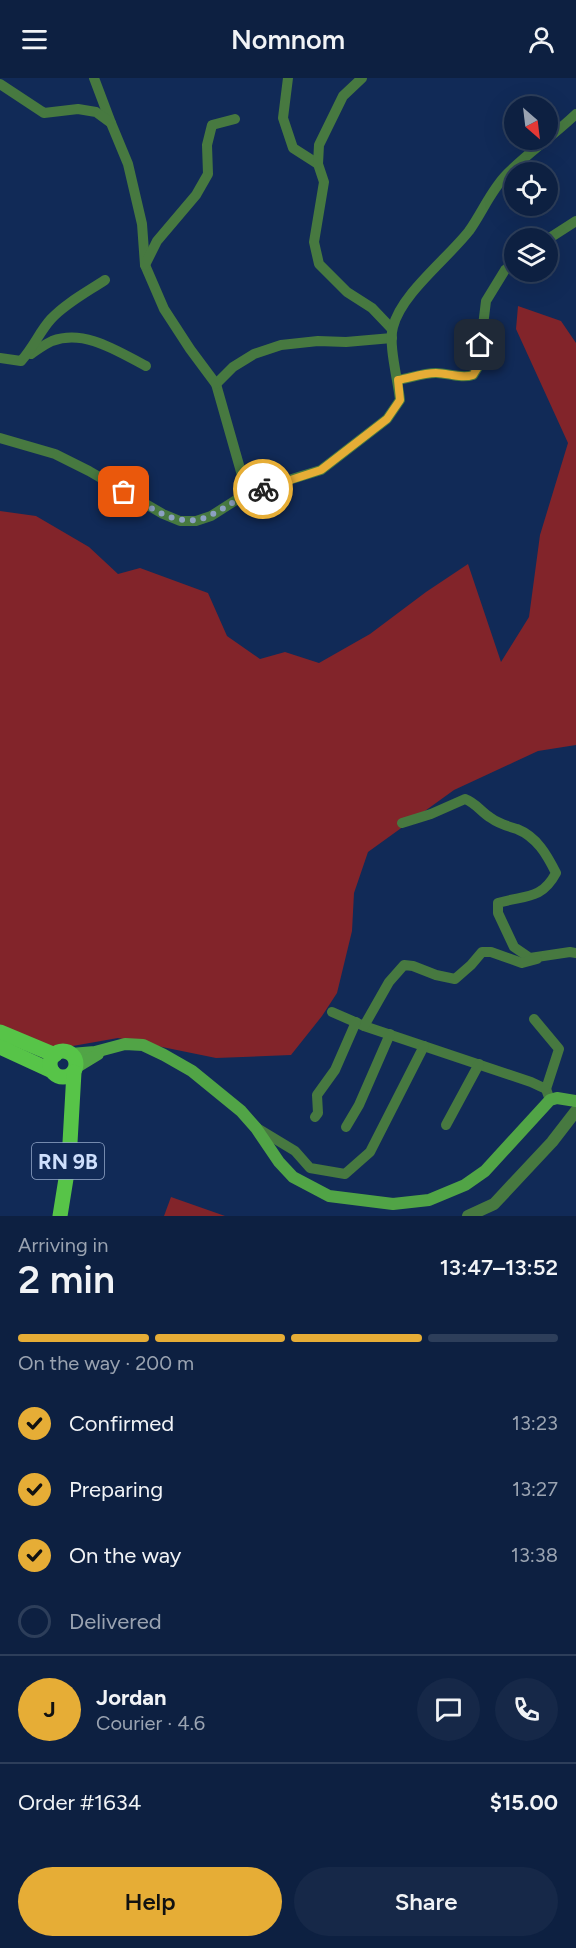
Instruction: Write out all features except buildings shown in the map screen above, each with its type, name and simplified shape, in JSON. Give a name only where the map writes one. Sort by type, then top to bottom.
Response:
[{"type":"main road","points":[[0,1032],[64,1066]]},
{"type":"main road","points":[[0,1047],[64,1066],[124,1044],[143,1046],[192,1071],[225,1097],[256,1128],[279,1162],[293,1177],[328,1196],[393,1204],[429,1200],[465,1185],[485,1171],[548,1094],[576,1101]]},
{"type":"main road","name":"RN 9B","points":[[60,1216],[69,1160],[70,1106],[64,1066]]},
{"type":"street","points":[[94,78],[130,174],[142,224],[145,265],[164,309],[216,384],[246,493]]},
{"type":"street","points":[[288,78],[283,118],[293,148],[318,164]]},
{"type":"street","points":[[362,78],[343,96],[319,145],[318,164],[324,182],[314,242],[319,264],[347,292],[372,308],[392,333]]},
{"type":"street","points":[[0,84],[44,112],[78,109],[96,112],[111,123]]},
{"type":"street","points":[[0,438],[55,454],[163,514],[180,521],[196,521],[211,516],[246,493],[321,470],[387,419],[400,400],[392,333],[399,311],[470,230],[506,176],[576,114]]},
{"type":"street","points":[[145,265],[157,241],[196,195],[208,174],[207,145],[212,125],[236,119]]},
{"type":"street","points":[[558,233],[576,221]]},
{"type":"street","points":[[398,380],[432,373],[451,374],[465,378],[473,375],[478,367],[486,301],[504,272]]},
{"type":"street","points":[[21,361],[31,351],[51,320],[79,297],[105,280]]},
{"type":"street","points":[[216,384],[233,367],[254,354],[280,345],[318,341],[346,342],[392,333]]},
{"type":"street","points":[[0,358],[21,361],[52,341],[81,337],[106,345],[146,366]]},
{"type":"street","points":[[402,823],[431,814],[465,799],[473,802],[501,825],[519,830],[533,839],[545,851],[556,873],[550,886],[529,897],[498,903],[498,914],[514,947],[530,958],[540,958]]},
{"type":"street","points":[[315,1117],[318,1113],[317,1095],[335,1070],[360,1024],[389,982],[404,965],[455,979],[482,952],[491,952],[522,963],[570,952],[576,953]]},
{"type":"street","points":[[332,1012],[360,1024],[531,1082],[548,1094],[559,1049],[534,1019]]},
{"type":"street","points":[[346,1127],[359,1106],[390,1034]]},
{"type":"street","points":[[256,1128],[295,1151],[310,1168],[345,1174],[370,1152],[424,1046]]},
{"type":"street","points":[[446,1125],[479,1064]]},
{"type":"street","points":[[468,1216],[494,1204],[552,1142],[576,1111]]},
{"type":"shaded area","points":[[518,306],[561,321],[576,343],[576,745],[538,751],[454,790],[368,852],[354,893],[352,931],[337,993],[291,1055],[216,1058],[118,1038],[33,1053],[0,1033],[0,511],[36,516],[89,547],[118,574],[140,568],[208,593],[227,636],[260,659],[285,652],[319,663],[370,634],[468,564],[501,662],[529,617],[540,535],[568,443],[516,329]]},
{"type":"shaded area","points":[[171,1197],[225,1216],[164,1216]]},
{"type":"way so far","points":[[124,492],[180,521],[196,521],[211,516],[246,493],[263,489]]},
{"type":"route","points":[[263,489],[321,470],[387,419],[400,400],[398,380],[432,373],[451,374],[465,378],[473,375],[478,367],[480,345]]}]
